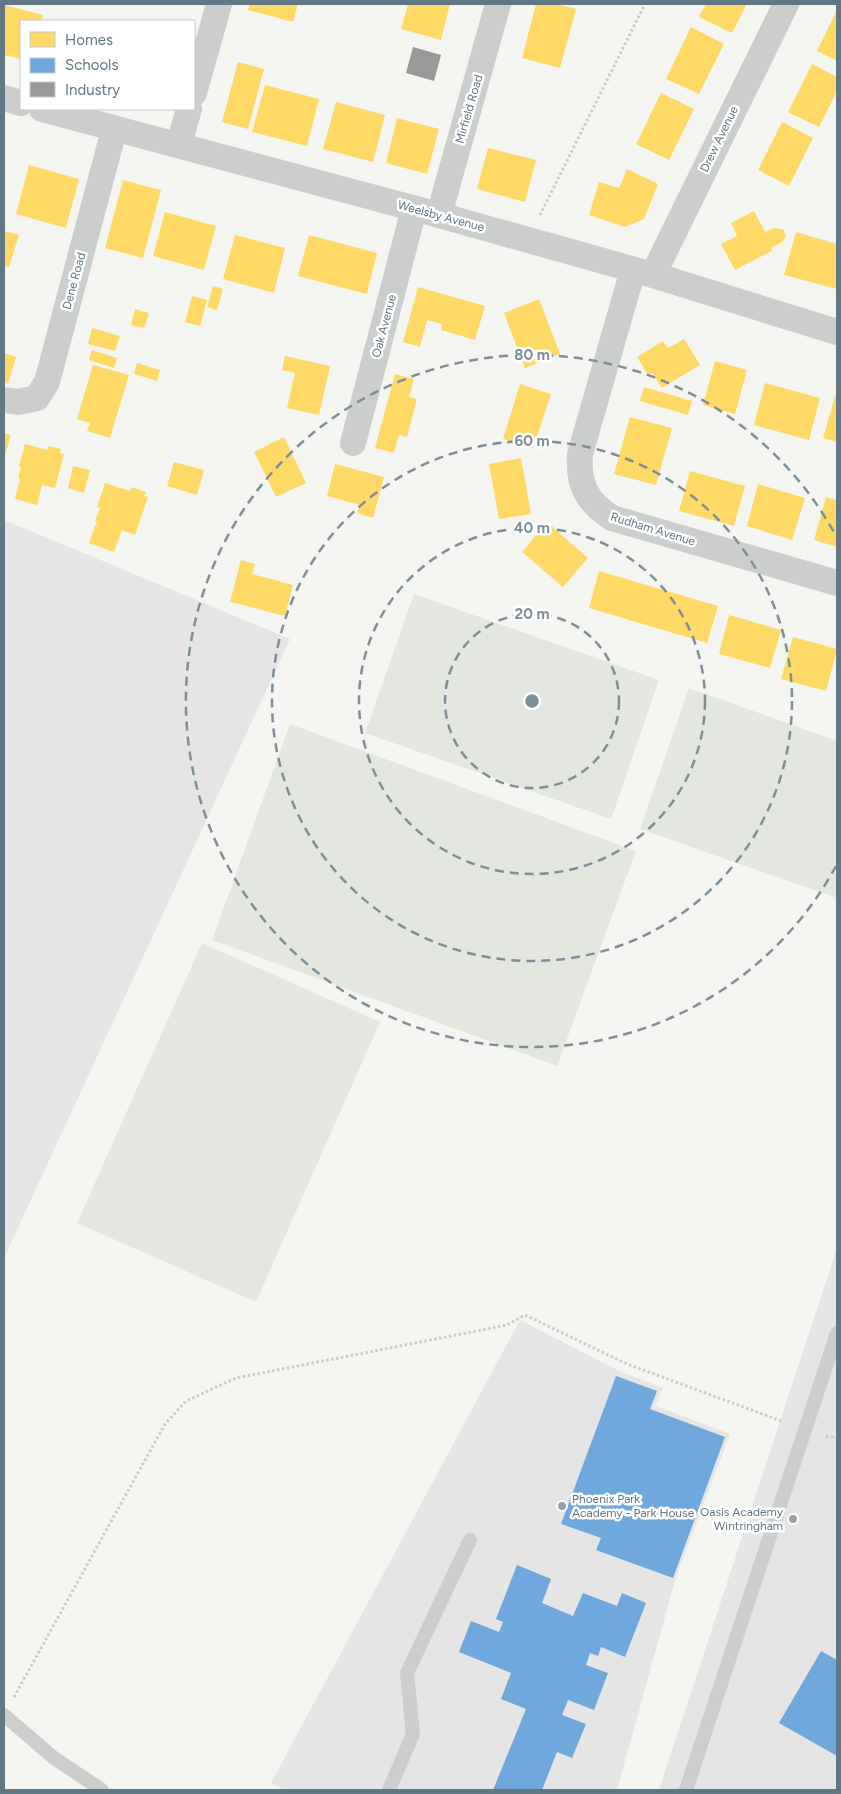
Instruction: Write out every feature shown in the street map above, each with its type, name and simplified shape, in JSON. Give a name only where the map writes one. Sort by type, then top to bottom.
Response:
[{"type":"street","points":[[195,89],[219,4]]},
{"type":"street","name":"Mirfield Road","points":[[439,215],[498,4]]},
{"type":"street","name":"Drew Avenue","points":[[643,272],[786,4]]},
{"type":"street","points":[[4,98],[20,103]]},
{"type":"street","name":"Weelsby Avenue","points":[[45,110],[114,130],[179,144],[643,272],[837,332]]},
{"type":"street","points":[[179,144],[189,110]]},
{"type":"street","name":"Dene Road","points":[[4,400],[18,402],[37,398],[47,382],[114,130]]},
{"type":"street","name":"Oak Avenue","points":[[353,443],[414,209]]},
{"type":"street","name":"Rudham Avenue","points":[[643,272],[580,454],[579,474],[586,494],[598,508],[612,518],[837,582]]},
{"type":"lane","points":[[686,1790],[837,1333]]},
{"type":"lane","points":[[389,1790],[413,1734],[407,1673],[470,1540]]},
{"type":"lane","points":[[4,1715],[54,1758],[102,1790]]},
{"type":"path","points":[[528,240],[645,4]]},
{"type":"path","points":[[4,1715],[166,1424],[186,1402],[236,1378],[507,1325],[525,1315],[627,1364],[805,1431],[837,1438]]},
{"type":"shaded area","points":[[4,520],[290,639],[4,1258]]},
{"type":"shaded area","points":[[414,594],[659,680],[611,819],[365,733]]},
{"type":"shaded area","points":[[689,688],[837,741],[837,898],[640,829]]},
{"type":"shaded area","points":[[290,724],[636,851],[557,1066],[212,940]]},
{"type":"shaded area","points":[[202,943],[380,1022],[256,1302],[77,1223]]},
{"type":"shaded area","name":"Oasis Academy Wintringham","points":[[837,1248],[837,1790],[659,1790]]},
{"type":"shaded area","name":"Phoenix Park Academy - Park House","points":[[520,1320],[619,1371],[663,1388],[656,1406],[730,1434],[676,1577],[617,1790],[285,1790],[271,1783]]},
{"type":"building: Homes","points":[[250,4],[298,4],[293,22],[248,10]]},
{"type":"building: Homes","points":[[408,4],[450,4],[441,40],[401,29]]},
{"type":"building: Homes","points":[[536,4],[556,4],[576,9],[560,68],[522,58]]},
{"type":"building: Homes","points":[[706,4],[747,4],[732,33],[699,17]]},
{"type":"building: Homes","points":[[4,5],[43,15],[41,20],[20,20],[20,59],[4,55]]},
{"type":"building: Homes","points":[[837,10],[837,61],[817,51]]},
{"type":"building: Homes","points":[[691,27],[724,44],[699,94],[666,79]]},
{"type":"building: Homes","points":[[238,62],[264,69],[248,129],[222,122]]},
{"type":"building: Homes","points":[[812,64],[837,77],[837,91],[819,127],[788,112]]},
{"type":"building: Homes","points":[[265,85],[319,99],[307,146],[252,132]]},
{"type":"building: Homes","points":[[661,93],[694,109],[669,160],[636,144]]},
{"type":"building: Homes","points":[[336,102],[385,115],[373,162],[323,149]]},
{"type":"building: Homes","points":[[397,118],[439,129],[427,174],[386,163]]},
{"type":"building: Homes","points":[[782,122],[813,138],[789,186],[758,170]]},
{"type":"building: Homes","points":[[488,148],[536,160],[525,202],[477,189]]},
{"type":"building: Homes","points":[[29,165],[79,179],[66,228],[16,214]]},
{"type":"building: Homes","points":[[627,169],[658,184],[644,219],[625,227],[589,215],[599,182],[619,188]]},
{"type":"building: Homes","points":[[123,180],[161,190],[143,258],[105,248]]},
{"type":"building: Homes","points":[[754,211],[765,232],[774,228],[783,229],[786,236],[782,242],[771,248],[772,251],[735,270],[721,244],[737,236],[731,223]]},
{"type":"building: Homes","points":[[165,212],[216,226],[204,270],[153,256]]},
{"type":"building: Homes","points":[[4,231],[19,235],[9,267],[4,266]]},
{"type":"building: Homes","points":[[796,232],[837,244],[837,289],[784,275]]},
{"type":"building: Homes","points":[[235,235],[285,248],[274,293],[223,279]]},
{"type":"building: Homes","points":[[309,235],[377,253],[367,294],[298,276]]},
{"type":"building: Homes","points":[[213,286],[223,289],[217,310],[207,307]]},
{"type":"building: Homes","points":[[418,287],[485,306],[475,340],[441,330],[442,324],[427,320],[420,347],[403,342]]},
{"type":"building: Homes","points":[[192,296],[207,300],[200,326],[185,322]]},
{"type":"building: Homes","points":[[539,299],[560,354],[525,368],[504,313]]},
{"type":"building: Homes","points":[[135,309],[149,313],[144,328],[131,325]]},
{"type":"building: Homes","points":[[92,328],[120,336],[115,351],[88,344]]},
{"type":"building: Homes","points":[[684,339],[700,365],[662,388],[652,373],[648,375],[637,357],[663,341],[668,348]]},
{"type":"building: Homes","points":[[92,350],[117,358],[114,368],[89,360]]},
{"type":"building: Homes","points":[[4,353],[16,357],[8,384],[4,382]]},
{"type":"building: Homes","points":[[285,356],[330,366],[319,415],[287,408],[295,373],[282,370]]},
{"type":"building: Homes","points":[[715,361],[747,370],[735,414],[703,405]]},
{"type":"building: Homes","points":[[137,363],[160,370],[157,381],[134,374]]},
{"type":"building: Homes","points":[[93,365],[129,375],[110,438],[87,431],[90,423],[77,419]]},
{"type":"building: Homes","points":[[395,374],[414,379],[409,397],[417,399],[407,437],[399,435],[394,453],[375,448]]},
{"type":"building: Homes","points":[[765,383],[820,398],[809,440],[754,425]]},
{"type":"building: Homes","points":[[520,384],[551,394],[533,448],[503,439]]},
{"type":"building: Homes","points":[[644,387],[692,401],[688,415],[640,401]]},
{"type":"building: Homes","points":[[835,396],[837,397],[837,442],[823,438]]},
{"type":"building: Homes","points":[[630,417],[672,428],[656,485],[614,474]]},
{"type":"building: Homes","points":[[4,433],[11,435],[4,459]]},
{"type":"building: Homes","points":[[284,437],[306,483],[276,497],[254,452]]},
{"type":"building: Homes","points":[[25,444],[47,450],[49,446],[61,449],[60,453],[64,454],[55,488],[42,485],[37,505],[15,499],[20,479],[18,479],[21,467],[19,466]]},
{"type":"building: Homes","points":[[521,458],[531,514],[499,519],[489,464]]},
{"type":"building: Homes","points":[[174,462],[204,470],[197,495],[167,486]]},
{"type":"building: Homes","points":[[335,464],[384,477],[373,518],[357,513],[360,505],[327,496]]},
{"type":"building: Homes","points":[[73,466],[90,470],[84,493],[68,488]]},
{"type":"building: Homes","points":[[690,471],[745,486],[734,526],[679,511]]},
{"type":"building: Homes","points":[[105,483],[130,491],[132,487],[146,492],[144,496],[148,497],[135,535],[122,530],[114,552],[89,543],[97,521],[95,521],[100,508],[97,507]]},
{"type":"building: Homes","points":[[758,484],[805,498],[792,540],[747,526]]},
{"type":"building: Homes","points":[[826,497],[837,500],[837,547],[814,540]]},
{"type":"building: Homes","points":[[547,522],[588,558],[563,587],[522,552]]},
{"type":"building: Homes","points":[[241,560],[255,564],[252,574],[293,585],[285,616],[230,602]]},
{"type":"building: Homes","points":[[599,571],[718,606],[707,643],[589,608]]},
{"type":"building: Homes","points":[[729,615],[781,630],[770,668],[719,654]]},
{"type":"building: Homes","points":[[793,637],[837,649],[826,691],[781,679]]},
{"type":"building: Schools","points":[[616,1376],[657,1391],[650,1409],[725,1437],[673,1578],[596,1550],[601,1538],[561,1524]]},
{"type":"building: Schools","points":[[517,1565],[551,1579],[542,1603],[573,1616],[583,1593],[617,1606],[622,1593],[646,1603],[625,1657],[601,1647],[598,1656],[590,1653],[586,1665],[608,1673],[594,1710],[568,1700],[562,1715],[586,1724],[572,1758],[557,1752],[542,1790],[493,1790],[526,1709],[501,1699],[511,1673],[459,1652],[471,1621],[499,1632],[503,1622],[496,1619]]},
{"type":"building: Schools","points":[[821,1651],[837,1660],[837,1756],[779,1723]]},
{"type":"building: Industry","points":[[413,47],[441,55],[434,81],[406,73]]},
{"type":"place","name":"Phoenix Park Academy - Park House","points":[[562,1506]]},
{"type":"place","name":"Oasis Academy Wintringham","points":[[793,1519]]}]
